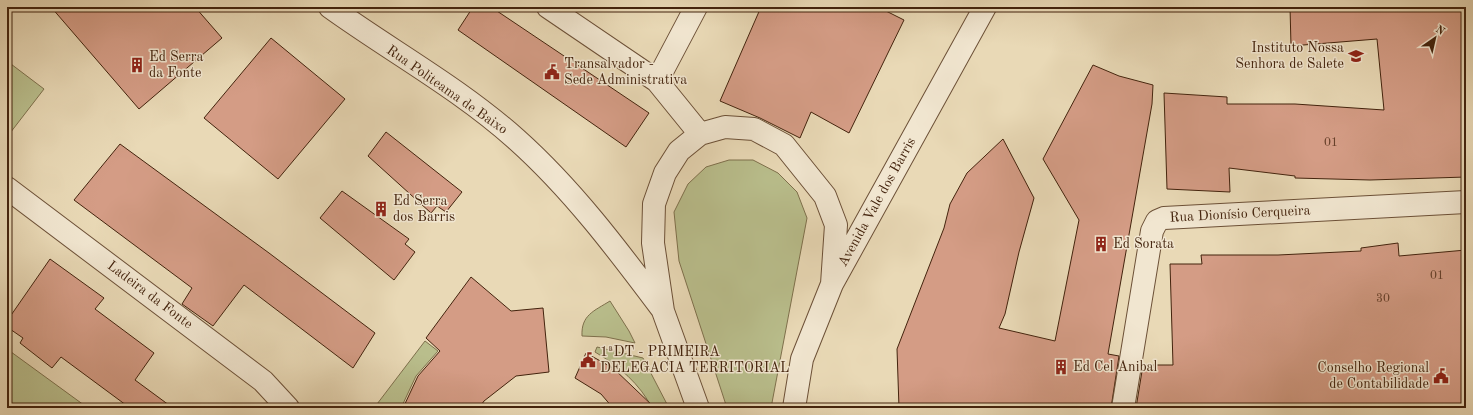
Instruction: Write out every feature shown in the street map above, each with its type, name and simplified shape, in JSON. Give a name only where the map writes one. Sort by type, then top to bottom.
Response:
[{"type":"street","name":"Rua Politeama de Baixo","points":[[330,7],[473,104],[516,138],[560,182],[607,236],[663,311]]},
{"type":"street","points":[[548,7],[657,81],[700,134]]},
{"type":"street","points":[[657,81],[696,7]]},
{"type":"street","name":"Avenida Vale dos Barris","points":[[794,408],[802,359],[832,284],[985,7]]},
{"type":"street","points":[[698,408],[663,311],[653,243],[654,204],[665,173],[679,151],[700,134],[725,126],[754,129],[784,145],[825,196],[836,225],[832,284]]},
{"type":"street","name":"Ladeira da Fonte","points":[[7,188],[263,381],[288,408]]},
{"type":"street","name":"Rua Dionísio Cerqueira","points":[[1123,408],[1152,231],[1157,221],[1164,218],[1466,202]]},
{"type":"green space","points":[[7,61],[44,89],[7,137]]},
{"type":"green space","points":[[729,160],[753,160],[778,173],[797,192],[807,218],[771,408],[727,408],[679,261],[674,212],[688,184],[706,167]]},
{"type":"green space","points":[[610,301],[635,343],[606,337],[582,336],[582,329],[586,318]]},
{"type":"green space","points":[[425,341],[438,351],[416,376],[401,408],[374,408]]},
{"type":"green space","points":[[597,347],[643,358],[669,408],[652,408],[635,383],[628,376],[595,352]]},
{"type":"green space","points":[[7,349],[88,408],[7,408]]},
{"type":"building","name":"Ed Serra da Fonte","points":[[51,7],[195,7],[222,38],[139,109]]},
{"type":"building","name":"Transalvador - Sede Administrativa","points":[[473,7],[491,7],[649,113],[626,147],[458,30]]},
{"type":"building","points":[[761,7],[878,7],[904,20],[849,133],[811,112],[800,138],[760,118],[720,101]]},
{"type":"building","points":[[1290,7],[1466,7],[1466,177],[1370,180],[1295,178],[1295,176],[1229,168],[1230,192],[1167,189],[1164,93],[1227,97],[1227,104],[1295,104],[1384,110],[1377,39],[1291,46]]},
{"type":"building","points":[[271,38],[345,99],[278,179],[204,118]]},
{"type":"building","points":[[1093,65],[1119,76],[1153,85],[1152,104],[1108,354],[1119,356],[1111,408],[899,408],[897,349],[944,228],[950,204],[967,173],[1003,139],[1034,198],[1019,252],[1005,314],[999,328],[1055,341],[1079,220],[1043,159]]},
{"type":"building","points":[[386,132],[462,192],[446,212],[437,206],[431,213],[368,156]]},
{"type":"building","points":[[120,144],[375,333],[353,368],[244,285],[213,326],[182,304],[192,288],[74,200]]},
{"type":"building","points":[[342,191],[409,239],[405,244],[415,252],[394,280],[320,218]]},
{"type":"building","points":[[1398,243],[1399,256],[1466,250],[1466,408],[1136,408],[1143,365],[1173,365],[1170,264],[1202,264],[1201,255],[1278,255],[1361,251],[1361,248]]},
{"type":"building","points":[[50,259],[104,298],[95,309],[154,353],[135,380],[173,408],[130,408],[61,357],[52,368],[20,343],[23,338],[7,327],[7,321]]},
{"type":"building","points":[[471,277],[511,311],[543,308],[549,372],[516,376],[484,401],[479,408],[403,408],[418,376],[440,351],[426,338]]},
{"type":"building","points":[[586,353],[613,368],[655,408],[613,408],[601,394],[575,378]]},
{"type":"place","name":"Instituto Nossa Senhora de Salete","points":[[1356,56]]},
{"type":"place","name":"Ed Serra da Fonte","points":[[137,65]]},
{"type":"place","name":"Transalvador - Sede Administrativa","points":[[552,72]]},
{"type":"place","name":"Ed Serra dos Barris","points":[[381,209]]},
{"type":"place","name":"Ed Sorata","points":[[1101,244]]},
{"type":"place","name":"1ªDT - PRIMEIRA DELEGACIA TERRITORIAL","points":[[588,360]]},
{"type":"place","name":"Ed Cel Anibal","points":[[1061,367]]},
{"type":"place","name":"Conselho Regional de Contabilidade","points":[[1441,376]]}]
